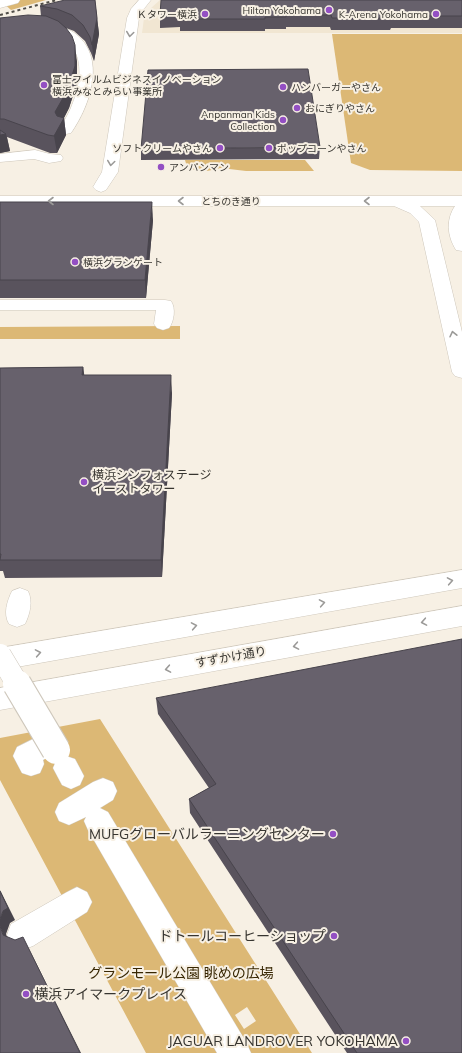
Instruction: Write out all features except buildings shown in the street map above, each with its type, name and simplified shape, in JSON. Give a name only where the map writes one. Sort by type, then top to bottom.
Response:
[{"type":"street","points":[[0,2],[14,0]]},
{"type":"street","points":[[101,186],[97,172],[121,24],[124,13],[135,0]]},
{"type":"street","points":[[101,186],[110,172],[132,18],[137,9],[145,0]]},
{"type":"street","points":[[0,28],[45,15]]},
{"type":"street","points":[[0,28],[27,26],[46,27],[69,34],[84,51],[87,64],[86,86],[66,130]]},
{"type":"street","points":[[8,143],[49,159],[56,158]]},
{"type":"street","points":[[0,158],[35,154]]},
{"type":"street","name":"とちのき通り","points":[[0,186],[462,187]]},
{"type":"street","name":"とちのき通り","points":[[0,201],[462,201]]},
{"type":"street","points":[[396,201],[416,210],[426,220],[462,372]]},
{"type":"street","points":[[462,208],[457,214],[455,220],[462,246]]},
{"type":"street","points":[[0,305],[158,315]]},
{"type":"street","points":[[0,316],[126,316]]},
{"type":"street","points":[[0,660],[462,579]]},
{"type":"street","name":"すずかけ通り","points":[[0,699],[462,616]]},
{"type":"street","points":[[0,655],[235,1053]]},
{"type":"street","points":[[31,764],[26,756],[77,786]]},
{"type":"street","points":[[22,935],[77,902]]},
{"type":"shaded area","points":[[160,0],[462,0],[462,33],[142,33],[144,18],[151,8]]},
{"type":"green space","points":[[0,0],[46,0],[11,10]]},
{"type":"green space","points":[[332,34],[462,34],[462,171],[370,170],[351,163]]},
{"type":"green space","points":[[185,160],[305,160],[314,171],[246,171],[221,168],[207,171],[195,170],[187,167]]},
{"type":"green space","points":[[180,326],[180,339],[0,339],[0,327]]},
{"type":"green space","name":"グランモール公園 眺めの広場","points":[[100,719],[312,1053],[146,1053],[0,780],[0,738]],"holes":[[[247,1007],[256,1021],[244,1029],[235,1015]]]},
{"type":"railway","points":[[0,15],[57,0]]},
{"type":"place","name":"Hilton Yokohama","points":[[329,10]]},
{"type":"place","name":"Ｋタワー横浜","points":[[205,14]]},
{"type":"place","name":"K-Arena Yokohama","points":[[436,14]]},
{"type":"place","name":"富士フイルムビジネスイノベーション 横浜みなとみらい事業所","points":[[44,85]]},
{"type":"place","name":"ハンバーガーやさん","points":[[283,87]]},
{"type":"place","name":"おにぎりやさん","points":[[297,108]]},
{"type":"place","name":"Anpanman Kids Collection","points":[[283,120]]},
{"type":"place","name":"ソフトクリームやさん","points":[[220,148]]},
{"type":"place","name":"ポップコーンやさん","points":[[269,148]]},
{"type":"place","name":"アンパンマン","points":[[161,167]]},
{"type":"place","name":"横浜グランゲート","points":[[75,262]]},
{"type":"place","name":"横浜シンフォステージ イーストタワー","points":[[84,482]]},
{"type":"place","name":"MUFGグローバルラーニングセンター","points":[[333,834]]},
{"type":"place","name":"ドトールコーヒーショップ","points":[[334,936]]},
{"type":"place","name":"横浜アイマークプレイス","points":[[26,994]]},
{"type":"place","name":"JAGUAR LANDROVER YOKOHAMA","points":[[406,1041]]}]
